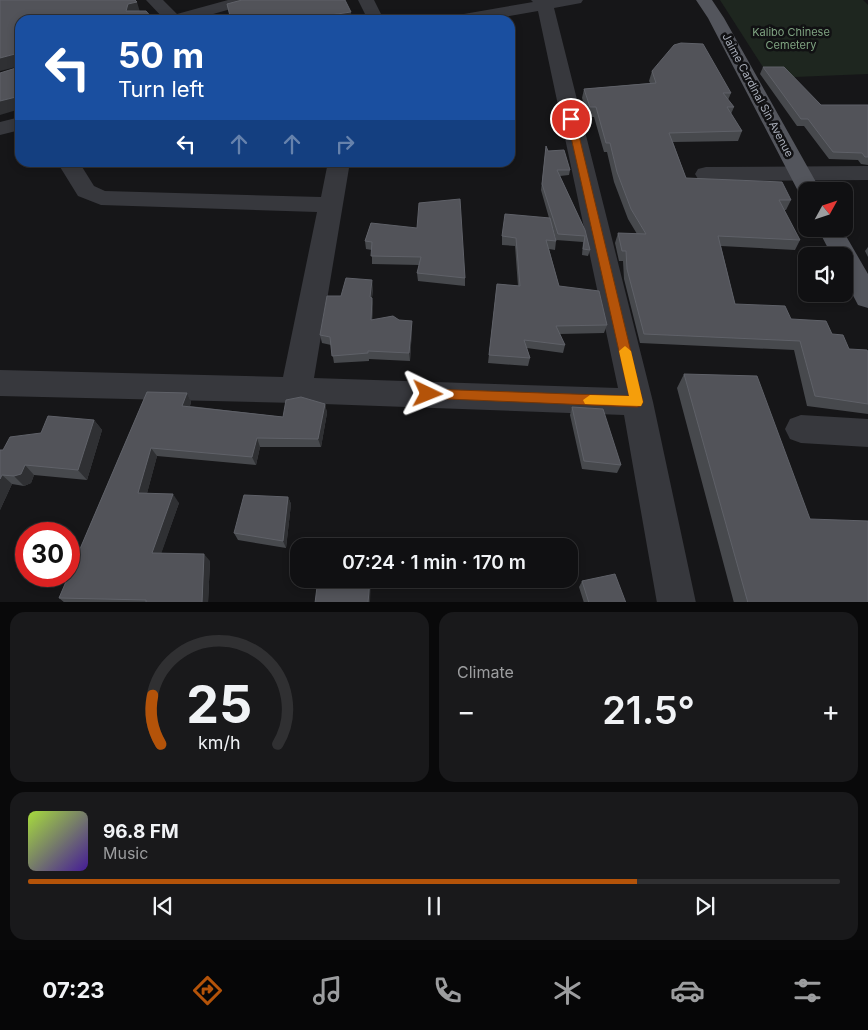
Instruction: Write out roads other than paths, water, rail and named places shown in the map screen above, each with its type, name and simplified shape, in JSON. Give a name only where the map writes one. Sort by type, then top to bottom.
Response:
[{"type":"main road","name":"Jaime Cardinal Sin Avenue","points":[[704,0],[716,18],[801,175]]},
{"type":"main road","points":[[835,238],[865,287]]},
{"type":"street","points":[[154,0],[169,15]]},
{"type":"street","points":[[174,15],[246,0]]},
{"type":"street","points":[[366,0],[374,15]]},
{"type":"street","points":[[483,15],[542,3],[575,0]]},
{"type":"street","points":[[542,3],[637,402],[677,602]]},
{"type":"street","points":[[0,129],[15,124]]},
{"type":"street","points":[[71,167],[86,191],[101,198],[329,205]]},
{"type":"street","points":[[296,390],[329,205],[338,167]]},
{"type":"street","points":[[699,168],[769,175],[868,173]]},
{"type":"street","points":[[0,383],[296,390],[637,402]]},
{"type":"street","points":[[801,429],[868,434]]},
{"type":"park label","name":"Kalibo Chinese Cemetery","points":[[791,38]]}]
